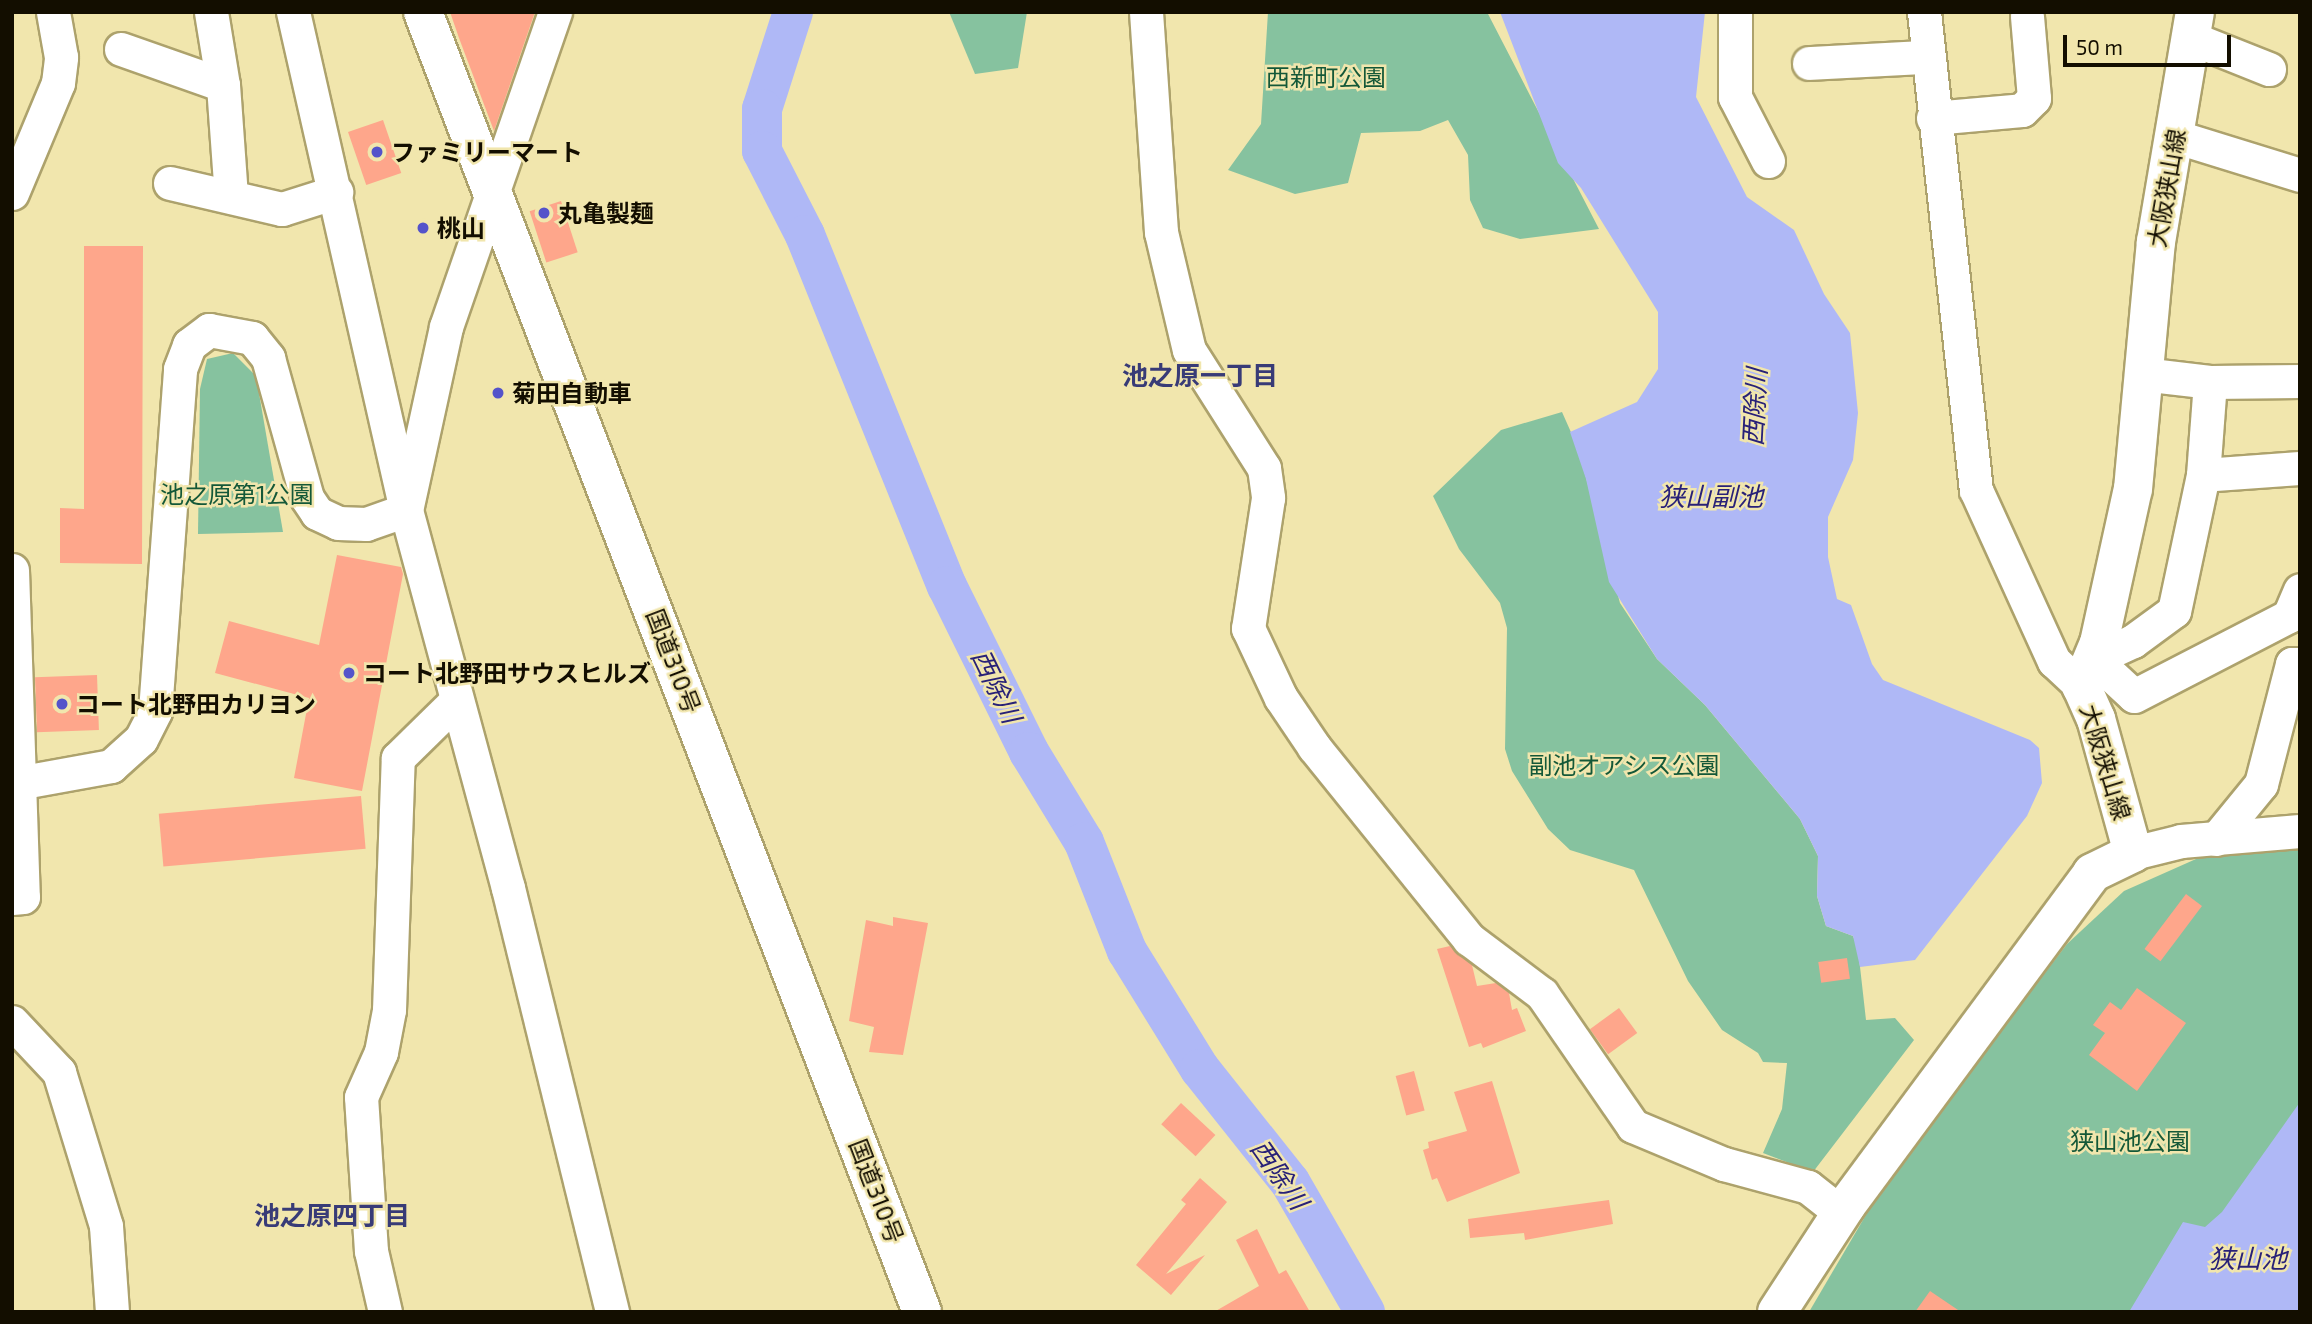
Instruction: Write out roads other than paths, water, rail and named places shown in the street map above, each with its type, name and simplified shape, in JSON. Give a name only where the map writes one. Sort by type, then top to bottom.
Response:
[{"type":"main road","name":"国道310号","points":[[423,12],[922,1312]]},
{"type":"main road","name":"大阪狭山線","points":[[1777,1312],[1841,1213],[2092,873],[2133,853],[2096,719],[2087,672],[2133,489],[2142,374],[2174,136],[2193,25]]},
{"type":"street","points":[[12,193],[58,83],[61,57],[53,12]]},
{"type":"street","points":[[211,12],[223,85],[231,197]]},
{"type":"street","points":[[293,12],[336,192],[406,510],[508,888],[612,1312]]},
{"type":"street","points":[[406,510],[446,327],[494,198],[555,12]]},
{"type":"street","points":[[1146,12],[1161,232],[1189,351],[1249,437],[1264,468],[1268,498],[1248,628],[1281,698],[1314,747],[1469,939],[1542,994],[1633,1126],[1724,1164],[1808,1187],[1841,1213]]},
{"type":"street","points":[[1735,12],[1735,97],[1769,161]]},
{"type":"street","points":[[1924,12],[1925,58],[1976,490],[2054,661],[2087,672],[2134,696],[2289,616],[2300,590]]},
{"type":"street","points":[[1933,118],[2022,110],[2034,98],[2027,16]]},
{"type":"street","points":[[2193,25],[2269,69]]},
{"type":"street","points":[[121,49],[223,85]]},
{"type":"street","points":[[1809,63],[1925,58]]},
{"type":"street","points":[[2174,136],[2300,175]]},
{"type":"street","points":[[170,183],[282,209],[336,192]]},
{"type":"street","points":[[15,784],[111,766],[141,739],[155,711],[180,369],[189,345],[209,330],[251,338],[268,358],[307,498],[317,513],[338,523],[366,524],[406,510]]},
{"type":"street","points":[[2142,374],[2210,382],[2300,381]]},
{"type":"street","points":[[2087,672],[2174,611],[2203,475],[2210,382]]},
{"type":"street","points":[[2203,475],[2300,468]]},
{"type":"street","points":[[12,570],[15,784],[23,897],[12,898]]},
{"type":"street","points":[[2216,839],[2261,784],[2292,664],[2300,664]]},
{"type":"street","points":[[385,1312],[371,1251],[361,1097],[381,1052],[389,1010],[398,758],[456,701]]},
{"type":"street","points":[[2133,853],[2216,839],[2300,831]]},
{"type":"street","points":[[12,1022],[59,1072],[106,1226],[113,1312]]},
{"type":"water","name":"狭山副池","points":[[1500,12],[1705,12],[1696,97],[1747,197],[1794,230],[1824,294],[1850,333],[1858,413],[1853,460],[1828,517],[1828,557],[1837,599],[1851,605],[1872,664],[1883,680],[2030,740],[2039,748],[2042,783],[2027,816],[1915,960],[1860,967],[1853,936],[1826,926],[1817,896],[1818,856],[1800,819],[1705,705],[1657,659],[1609,582],[1586,479],[1570,432],[1637,402],[1658,369],[1658,312],[1581,188],[1558,163]]},
{"type":"water","name":"狭山池","points":[[2300,1102],[2300,1312],[2129,1312],[2183,1222],[2205,1227],[2222,1212]]},
{"type":"waterway","name":"西除川","points":[[793,12],[762,109],[762,151],[805,235],[947,586],[1029,752],[1084,842],[1127,951],[1200,1069],[1290,1182],[1365,1312]]},
{"type":"place","name":"ファミリーマート","points":[[377,152]]},
{"type":"place","name":"丸亀製麺","points":[[544,213]]},
{"type":"place","name":"桃山","points":[[423,228]]},
{"type":"place","name":"菊田自動車","points":[[498,393]]},
{"type":"place","name":"コート北野田サウスヒルズ","points":[[349,673]]},
{"type":"place","name":"コート北野田カリヨン","points":[[62,704]]},
{"type":"district","name":"池之原一丁目","points":[[1200,375]]},
{"type":"district","name":"池之原四丁目","points":[[332,1215]]},
{"type":"park label","name":"西新町公園","points":[[1326,77]]},
{"type":"park label","name":"池之原第1公園","points":[[237,494]]},
{"type":"park label","name":"副池オアシス公園","points":[[1624,765]]},
{"type":"park label","name":"狭山池公園","points":[[2130,1141]]}]
